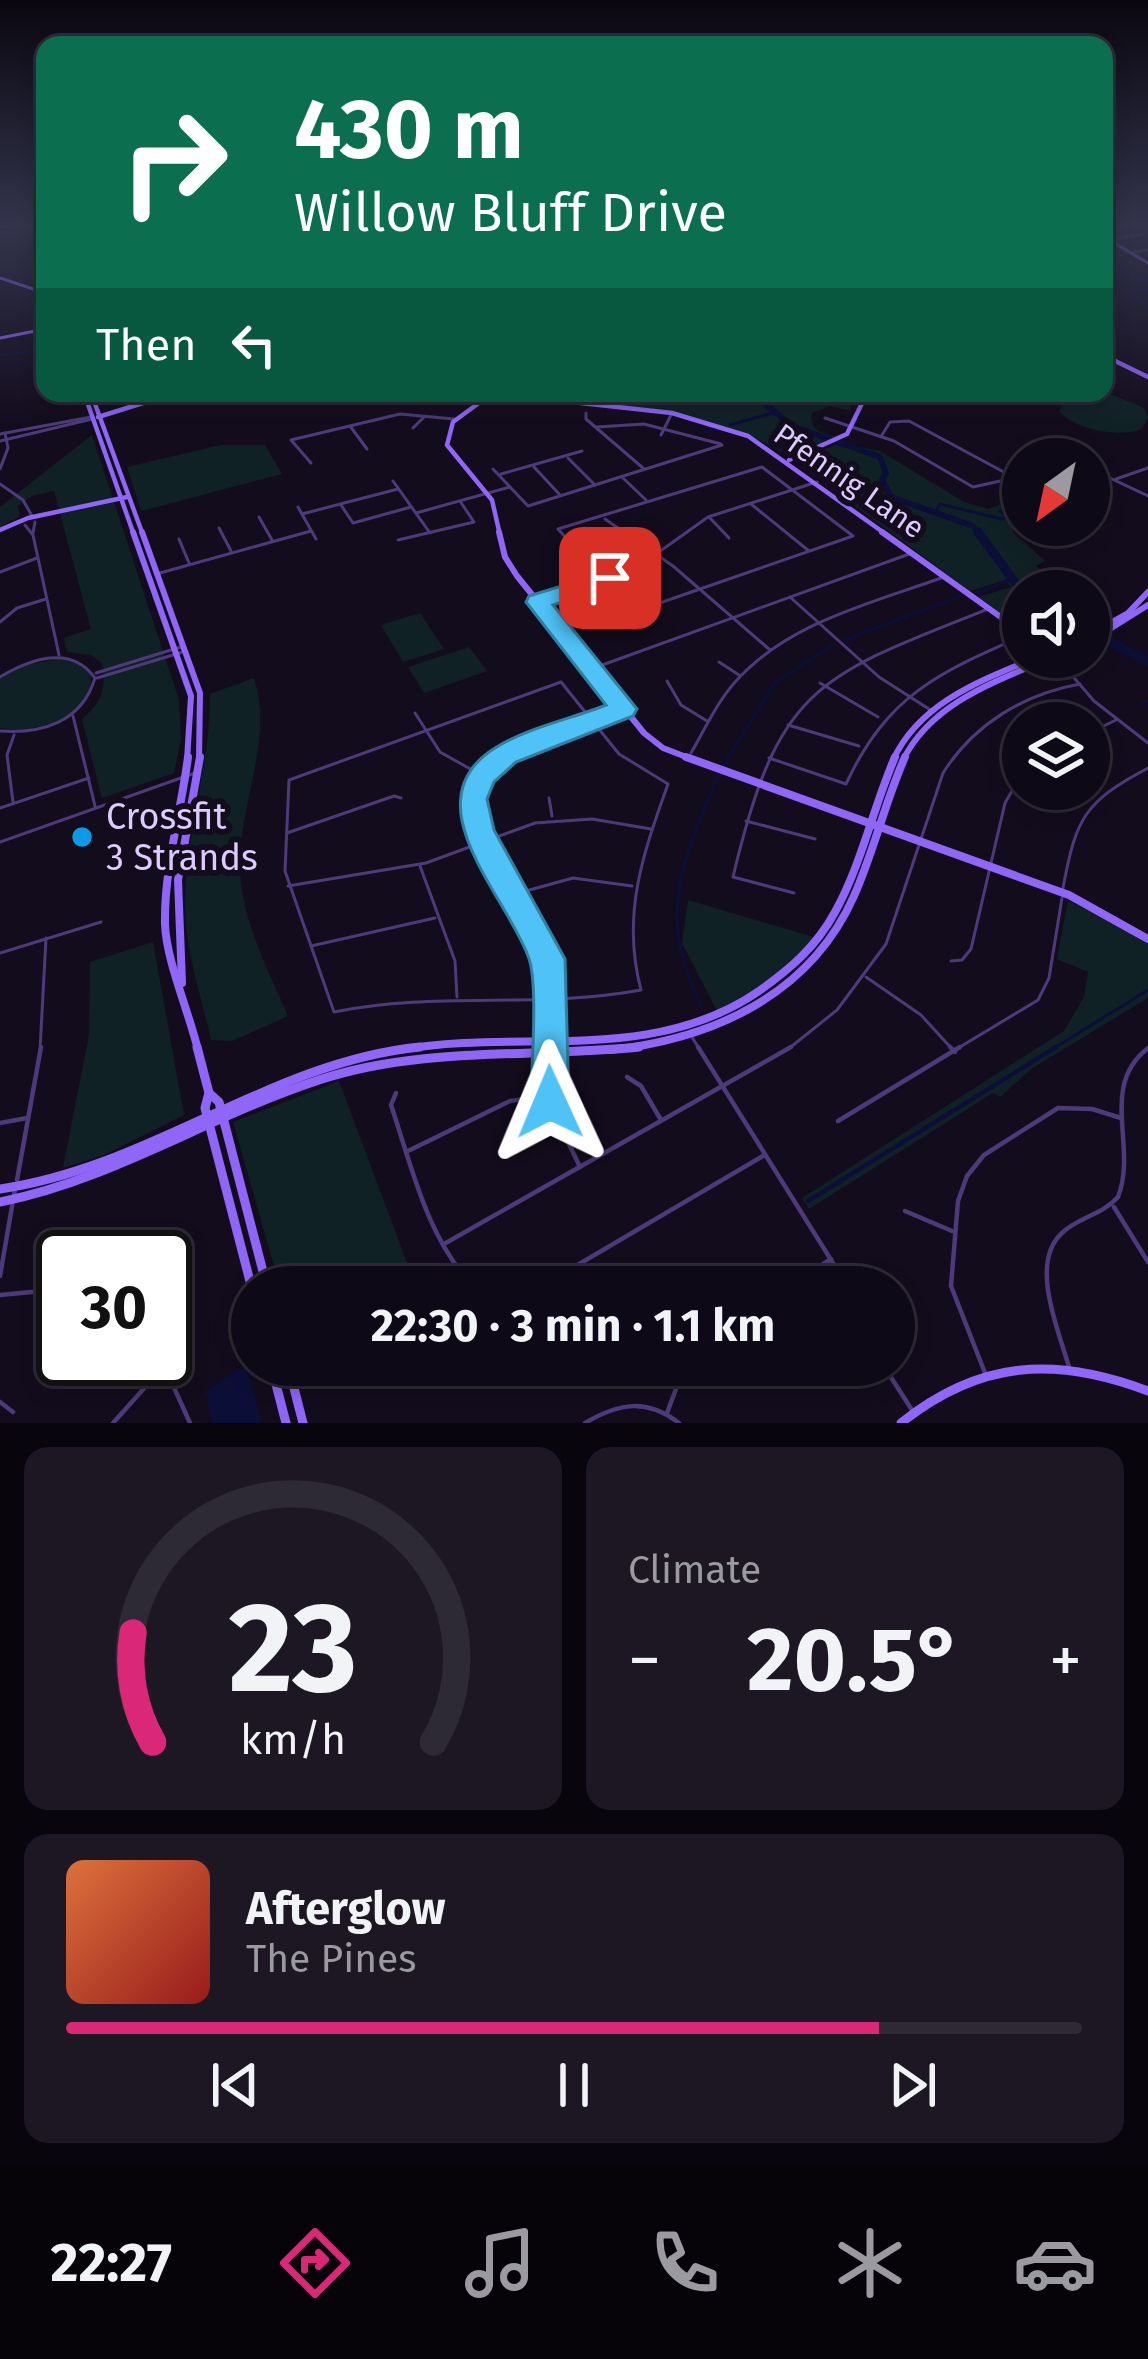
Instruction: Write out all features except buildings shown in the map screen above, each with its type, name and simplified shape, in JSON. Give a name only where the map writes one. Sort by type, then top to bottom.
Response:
[{"type":"main road","points":[[0,338],[36,331]]},
{"type":"main road","points":[[1113,360],[1148,377]]},
{"type":"main road","points":[[90,402],[159,573],[182,649],[193,718],[192,774],[178,880],[182,986],[209,1093],[209,1122],[246,1266]]},
{"type":"main road","points":[[95,417],[145,402]]},
{"type":"main road","points":[[479,402],[456,420],[447,434],[447,445],[488,493],[505,557],[652,741],[1062,892],[1147,936]]},
{"type":"main road","name":"Pfennig Lane","points":[[548,402],[672,413],[736,431],[787,460],[1002,618]]},
{"type":"main road","points":[[787,460],[837,441],[852,428],[862,402]]},
{"type":"main road","points":[[0,530],[127,497]]},
{"type":"main road","points":[[127,497],[182,649]]},
{"type":"main road","points":[[1138,609],[1148,592]]},
{"type":"main road","points":[[1110,628],[1148,604]]},
{"type":"main road","points":[[0,1190],[15,1194],[95,1181],[300,1075],[412,1048],[635,1051],[744,1015],[788,984],[825,947],[850,906],[874,825],[912,743],[952,696],[1002,673]]},
{"type":"main road","points":[[936,713],[1005,678]]},
{"type":"main road","points":[[222,1116],[362,1067],[412,1059],[549,1051]]},
{"type":"main road","points":[[291,1090],[300,1075]]},
{"type":"main road","points":[[209,1093],[222,1116],[262,1266]]},
{"type":"main road","points":[[0,1202],[209,1122]]},
{"type":"main road","points":[[901,1423],[947,1388],[985,1373],[1034,1367],[1069,1369],[1148,1391]]},
{"type":"main road","points":[[277,1386],[286,1423]]},
{"type":"main road","points":[[294,1386],[304,1423]]},
{"type":"street","points":[[586,412],[645,469]]},
{"type":"street","points":[[661,435],[672,413]]},
{"type":"street","points":[[311,464],[291,440],[393,416],[426,414],[456,420]]},
{"type":"street","points":[[413,428],[426,414]]},
{"type":"street","points":[[8,440],[3,433],[95,417]]},
{"type":"street","points":[[0,441],[95,417]]},
{"type":"street","points":[[825,418],[882,436],[973,487],[1014,478],[909,422],[890,422],[882,436]]},
{"type":"street","points":[[517,510],[722,445],[665,427],[620,423],[597,427]]},
{"type":"street","points":[[350,426],[367,449]]},
{"type":"street","points":[[0,470],[8,440]]},
{"type":"street","points":[[499,475],[582,451]]},
{"type":"street","points":[[565,456],[596,487]]},
{"type":"street","points":[[532,465],[562,496]]},
{"type":"street","points":[[571,591],[599,624],[853,536],[762,467],[557,529],[604,580]]},
{"type":"street","points":[[1113,481],[1148,468]]},
{"type":"street","points":[[493,469],[528,506]]},
{"type":"street","points":[[620,476],[648,502]]},
{"type":"street","points":[[1110,479],[1148,496]]},
{"type":"street","points":[[393,482],[431,534]]},
{"type":"street","points":[[538,602],[604,580],[653,556],[708,517],[817,482]]},
{"type":"street","points":[[0,484],[25,503],[35,519],[33,535],[58,657]]},
{"type":"street","points":[[416,513],[510,487]]},
{"type":"street","points":[[302,514],[398,489]]},
{"type":"street","points":[[398,540],[474,522],[460,501]]},
{"type":"street","points":[[25,503],[24,522],[33,535]]},
{"type":"street","points":[[750,503],[810,551]]},
{"type":"street","points":[[341,504],[353,523],[411,507]]},
{"type":"street","points":[[298,507],[316,539]]},
{"type":"street","points":[[602,516],[633,546],[675,567],[729,620],[771,650]]},
{"type":"street","points":[[259,517],[273,542]]},
{"type":"street","points":[[708,517],[729,538]]},
{"type":"street","points":[[219,527],[232,553]]},
{"type":"street","points":[[159,573],[311,531]]},
{"type":"street","points":[[178,539],[190,565]]},
{"type":"street","points":[[592,669],[913,553]]},
{"type":"street","points":[[0,572],[38,557]]},
{"type":"street","points":[[688,758],[740,676],[771,650],[820,623],[946,576]]},
{"type":"street","points":[[790,597],[860,660],[936,713]]},
{"type":"street","points":[[0,622],[17,608],[48,598]]},
{"type":"street","points":[[794,893],[733,877],[755,782],[784,724],[820,683],[860,660],[990,609]]},
{"type":"street","points":[[768,758],[846,784],[861,747],[904,694],[934,674],[1002,644]]},
{"type":"street","points":[[95,676],[182,649]]},
{"type":"street","points":[[0,677],[33,661],[58,657],[82,662],[95,676]]},
{"type":"street","points":[[719,662],[740,676]]},
{"type":"street","points":[[0,731],[44,728],[73,714],[92,693],[95,676]]},
{"type":"street","points":[[1074,678],[1148,743]]},
{"type":"street","points":[[667,681],[681,705],[708,722]]},
{"type":"street","points":[[561,682],[590,722],[630,766],[668,784],[634,886],[627,934],[640,990],[549,998],[384,1002],[334,1012],[288,886],[289,780],[561,682]]},
{"type":"street","points":[[820,683],[880,718]]},
{"type":"street","points":[[444,1244],[811,1033],[865,976],[895,922],[943,772],[966,740],[998,716],[1080,684]]},
{"type":"street","points":[[580,1167],[548,1096],[544,944],[483,840],[472,810],[475,788],[483,775],[511,752],[624,709]]},
{"type":"street","points":[[416,713],[445,756],[483,775]]},
{"type":"street","points":[[73,714],[96,808]]},
{"type":"street","points":[[1110,722],[1117,719]]},
{"type":"street","points":[[784,724],[861,747]]},
{"type":"street","points":[[14,804],[7,755],[15,733]]},
{"type":"street","points":[[838,1121],[1027,1009],[1044,991],[1078,814],[1088,802],[1148,768]]},
{"type":"street","points":[[0,842],[192,774]]},
{"type":"street","points":[[0,808],[89,778]]},
{"type":"street","points":[[285,833],[312,828],[394,796],[401,799]]},
{"type":"street","points":[[549,798],[553,818]]},
{"type":"street","points":[[952,961],[962,960],[971,949],[1003,810]]},
{"type":"street","points":[[288,886],[337,873],[420,864],[553,818],[602,818],[652,830]]},
{"type":"street","points":[[745,821],[815,839]]},
{"type":"street","points":[[420,864],[423,891],[460,964],[457,999]]},
{"type":"street","points":[[515,894],[545,880],[574,875],[634,886]]},
{"type":"street","points":[[309,947],[331,938],[408,929],[437,917]]},
{"type":"street","points":[[0,953],[101,922]]},
{"type":"street","points":[[0,1276],[45,1024],[46,938]]},
{"type":"street","points":[[865,976],[921,1016],[956,1053]]},
{"type":"street","points":[[689,1032],[836,1266]]},
{"type":"street","points":[[1069,1369],[1050,1284],[1051,1250],[1064,1230],[1112,1205],[1123,1186],[1121,1118],[1126,1067],[1132,1057],[1148,1048]]},
{"type":"street","points":[[627,1077],[640,1086],[662,1121]]},
{"type":"street","points":[[396,1093],[391,1106],[455,1266]]},
{"type":"street","points":[[408,1151],[510,1101],[548,1096]]},
{"type":"street","points":[[985,1373],[951,1286],[953,1232],[967,1176],[984,1155],[1058,1108],[1093,1109],[1121,1118]]},
{"type":"street","points":[[0,1123],[29,1118]]},
{"type":"street","points":[[576,1266],[764,1155]]},
{"type":"street","points":[[94,1168],[95,1181]]},
{"type":"street","points":[[1112,1205],[1148,1262]]},
{"type":"street","points":[[905,1210],[953,1232]]},
{"type":"street","points":[[820,1266],[832,1258]]},
{"type":"street","points":[[0,1295],[36,1292]]},
{"type":"street","points":[[113,1423],[143,1386]]},
{"type":"street","points":[[174,1386],[190,1423]]},
{"type":"street","points":[[667,1413],[677,1386]]},
{"type":"street","points":[[897,1386],[913,1411]]},
{"type":"street","points":[[0,1402],[14,1412]]},
{"type":"street","points":[[586,1423],[629,1402],[667,1413],[679,1423]]},
{"type":"shaded area","points":[[1113,395],[1144,408],[1148,418],[1142,429],[1110,432],[1086,427],[1059,411],[1065,402],[1113,402]]},
{"type":"shaded area","points":[[576,402],[851,402],[850,411],[831,406],[812,413],[815,428],[838,437],[789,456],[712,423]]},
{"type":"shaded area","points":[[92,435],[179,700],[181,738],[174,773],[102,798],[82,719],[101,694],[102,663],[91,655],[67,652],[64,638],[91,629],[54,491],[32,496],[18,506],[20,516],[0,527],[0,507]]},
{"type":"shaded area","points":[[841,443],[880,451],[964,502],[988,509],[1002,504],[1002,546],[1028,546],[1045,561],[1036,566],[1042,570],[1002,570],[1002,581],[970,591],[794,461]]},
{"type":"shaded area","points":[[221,445],[265,445],[282,474],[141,511],[127,467]]},
{"type":"shaded area","points":[[1002,590],[1002,614],[979,597]]},
{"type":"shaded area","points":[[420,613],[444,649],[403,662],[381,625]]},
{"type":"shaded area","points":[[469,647],[487,671],[424,693],[408,667]]},
{"type":"shaded area","points":[[59,659],[81,664],[91,674],[83,702],[45,725],[0,728],[0,679],[25,665]]},
{"type":"shaded area","points":[[254,678],[260,724],[241,840],[241,883],[256,942],[288,1016],[232,1041],[211,1040],[188,938],[187,866],[210,694]]},
{"type":"shaded area","points":[[688,900],[815,938],[768,982],[717,1011],[682,943]]},
{"type":"shaded area","points":[[1068,901],[1123,926],[1148,944],[1148,998],[1031,1069],[1000,1097],[993,1093],[809,1209],[802,1198],[1064,1031],[1084,997],[1088,972],[1057,959]]},
{"type":"shaded area","points":[[153,942],[184,1115],[104,1155],[63,1168],[89,1035],[90,962]]},
{"type":"shaded area","points":[[339,1081],[408,1266],[274,1266],[233,1122]]},
{"type":"shaded area","points":[[231,1374],[231,1386],[252,1386],[262,1423],[212,1423],[206,1392]]},
{"type":"waterway","points":[[1138,291],[1132,293],[1148,307]]},
{"type":"waterway","points":[[0,355],[36,351]]},
{"type":"waterway","points":[[763,402],[792,426],[880,457],[886,473],[882,480],[891,497],[973,526],[980,535]]},
{"type":"waterway","points":[[760,417],[775,412]]},
{"type":"waterway","points":[[730,425],[758,417]]},
{"type":"waterway","points":[[702,433],[717,429]]},
{"type":"waterway","points":[[787,445],[813,436]]},
{"type":"waterway","points":[[778,448],[785,446]]},
{"type":"waterway","points":[[936,511],[940,504],[1002,519]]},
{"type":"waterway","points":[[1002,511],[1002,512]]},
{"type":"waterway","points":[[978,532],[1006,570]]},
{"type":"waterway","points":[[977,593],[1002,583]]},
{"type":"waterway","points":[[845,640],[962,595]]},
{"type":"waterway","points":[[1110,641],[1148,662]]},
{"type":"waterway","points":[[724,764],[775,683],[834,644]]},
{"type":"waterway","points":[[1141,704],[1148,701]]},
{"type":"waterway","points":[[702,1006],[688,974],[677,917],[685,863],[718,776]]},
{"type":"waterway","points":[[1051,1050],[1148,990]]},
{"type":"waterway","points":[[808,1201],[1056,1047]]},
{"type":"place","name":"Crossfit 3 Strands","points":[[82,837]]},
{"type":"route","points":[[550,1102],[548,959],[544,944],[478,831],[472,799],[483,775],[506,755],[624,709],[538,602],[610,578]]}]
